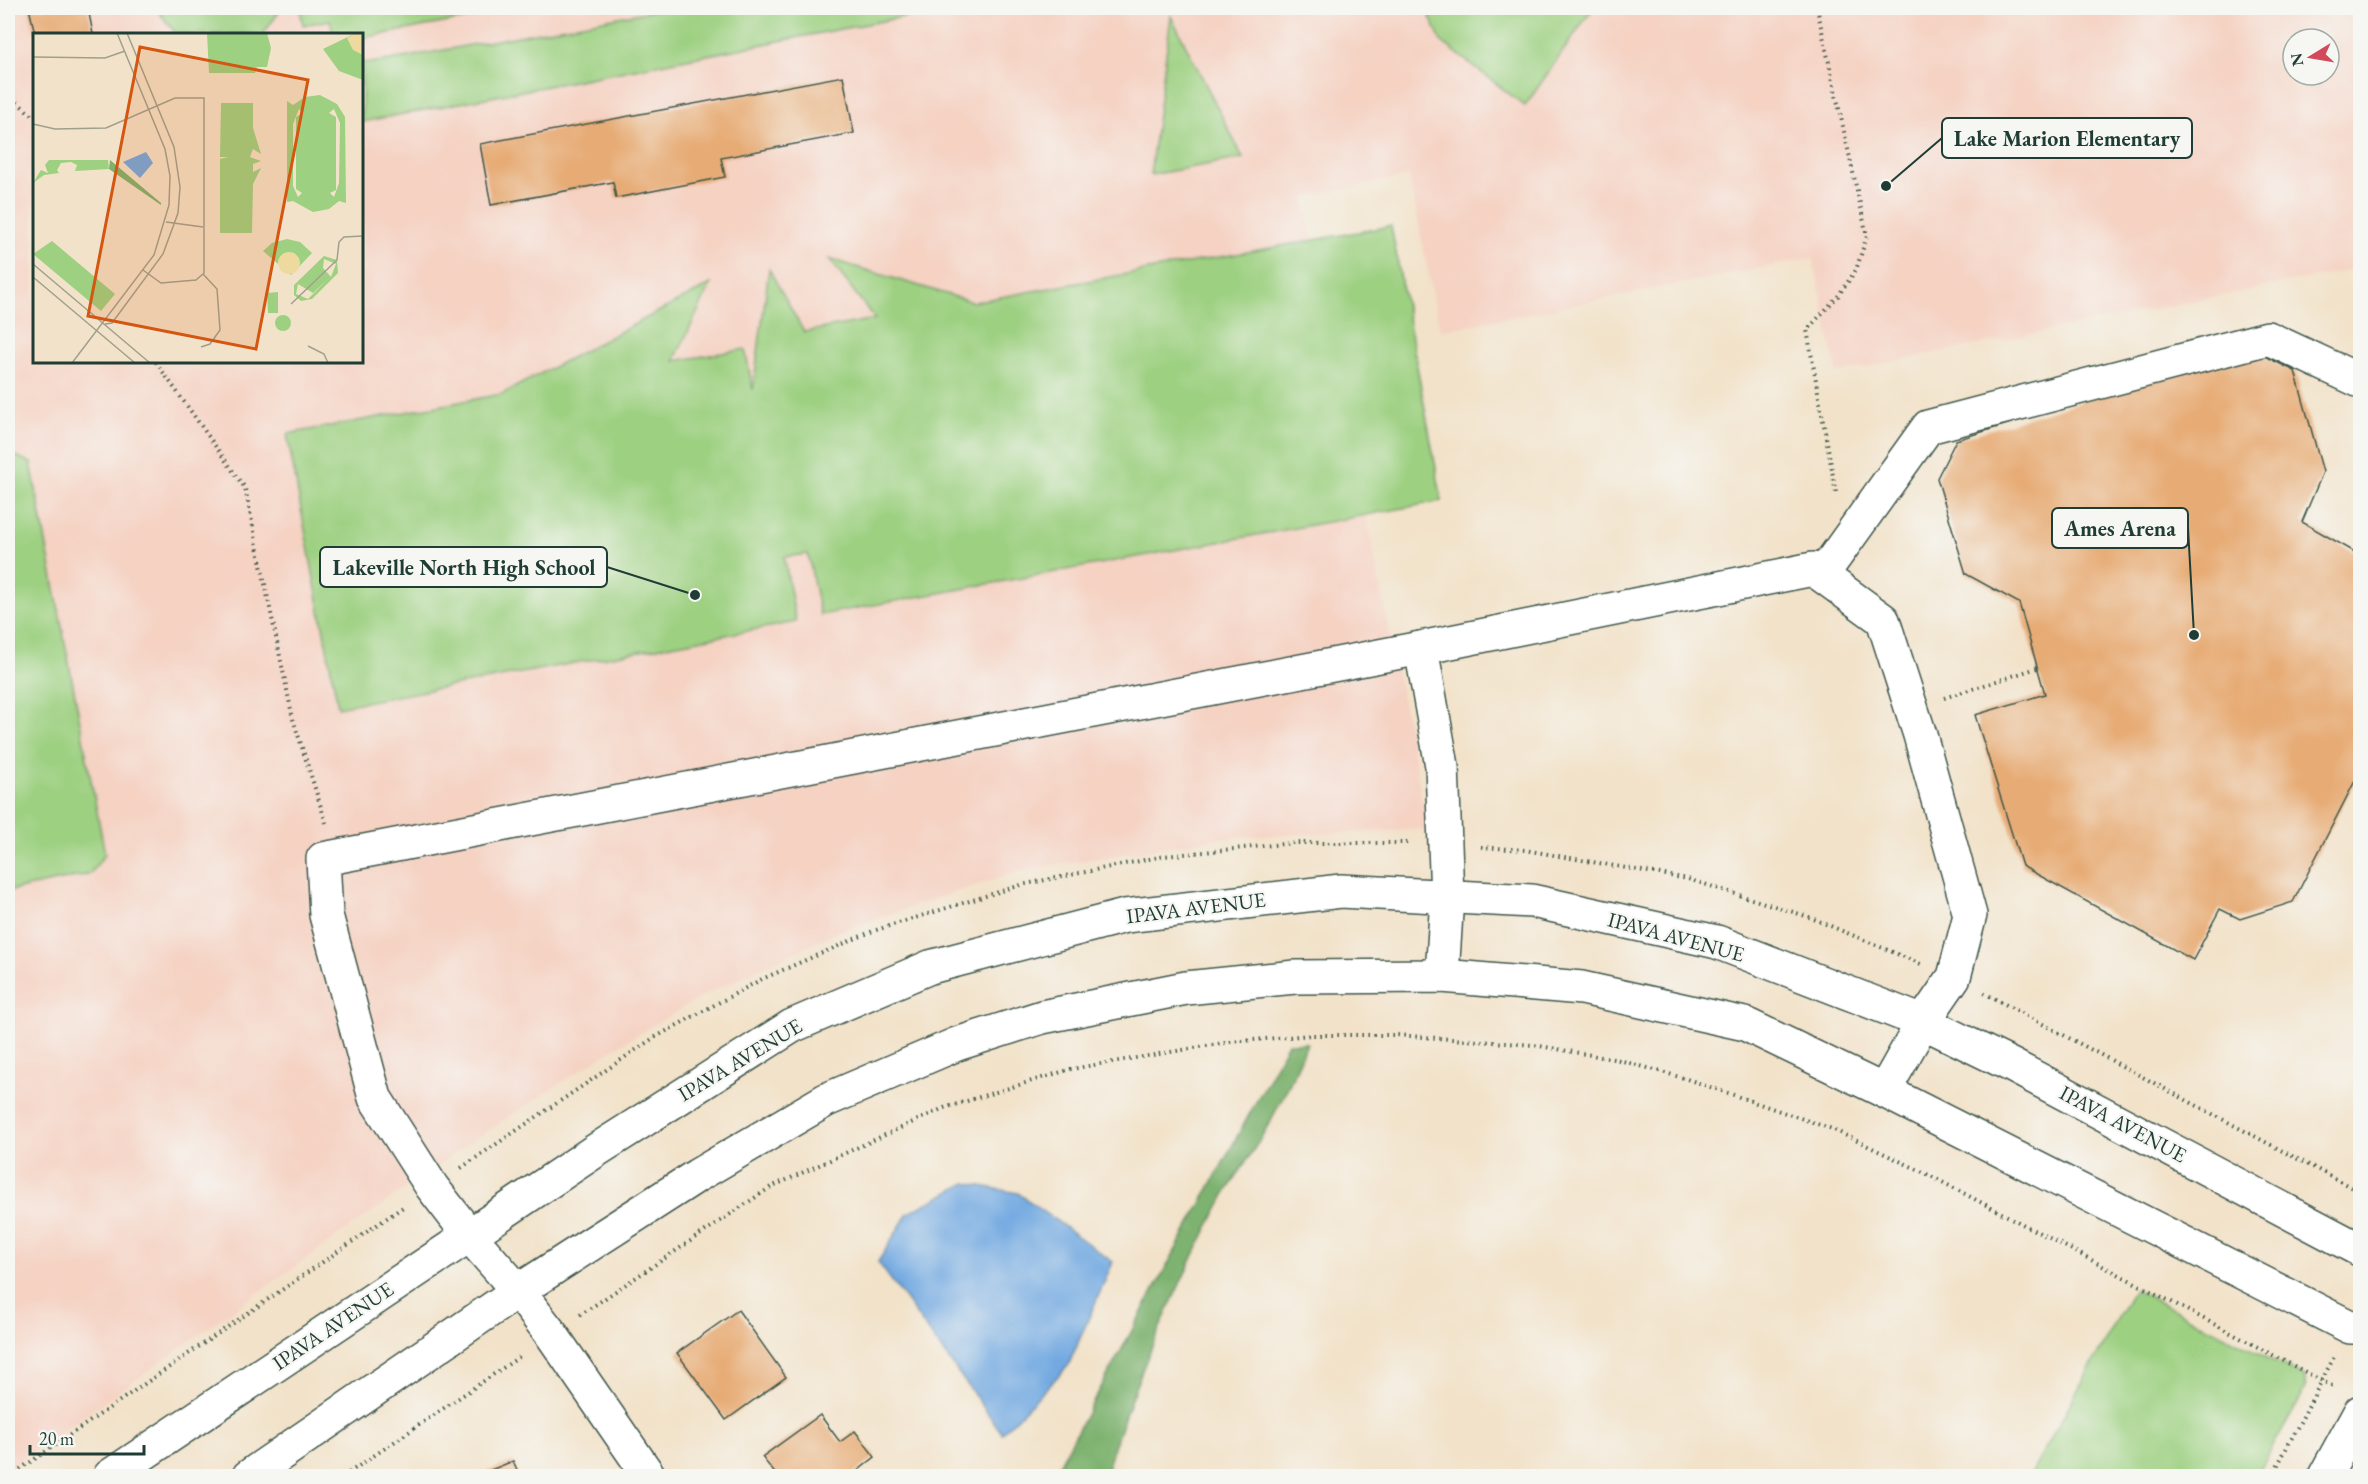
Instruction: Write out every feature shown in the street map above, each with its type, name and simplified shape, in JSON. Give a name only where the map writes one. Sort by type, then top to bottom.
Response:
[{"type":"street","points":[[1822,575],[1928,427],[2268,338],[2361,381]]},
{"type":"street","points":[[649,1476],[552,1335],[432,1188],[375,1098],[326,915],[323,859],[1421,648],[1813,568],[1883,620],[1912,709],[1970,915],[1954,977],[1923,1022],[1884,1091]]},
{"type":"street","points":[[1421,648],[1442,766],[1447,897],[1442,976]]},
{"type":"street","name":"IPAVA AVENUE","points":[[110,1476],[595,1151],[792,1026],[930,967],[1125,916],[1341,891],[1532,902],[1717,942],[1923,1022],[2011,1065],[2361,1250]]},
{"type":"street","points":[[249,1476],[518,1291],[698,1175],[822,1102],[957,1044],[1042,1017],[1186,988],[1295,977],[1442,976],[1582,988],[1745,1024],[1884,1091],[2355,1327]]},
{"type":"street","points":[[2325,1476],[2350,1402]]},
{"type":"path","points":[[1817,8],[1867,236],[1856,270],[1838,296],[1807,330],[1844,543]]},
{"type":"path","points":[[8,94],[33,116]]},
{"type":"path","points":[[157,363],[245,488],[293,719],[328,828],[323,859]]},
{"type":"path","points":[[1912,709],[2037,668]]},
{"type":"path","points":[[10,1476],[198,1345],[652,1039],[762,979],[873,931],[1021,885],[1164,856],[1293,843],[1446,844],[1525,850],[1688,879],[1809,917],[1954,977],[2361,1192]]},
{"type":"path","points":[[344,1476],[771,1187],[944,1108],[1071,1069],[1219,1044],[1311,1035],[1396,1035],[1534,1045],[1619,1060],[1687,1079],[1832,1129],[1923,1172],[2323,1380],[2350,1402]]},
{"type":"path","points":[[2271,1476],[2323,1380],[2355,1327]]},
{"type":"shaded area","points":[[8,8],[2360,8],[2360,268],[1837,373],[1813,258],[1440,331],[1409,176],[1304,197],[1428,829],[1222,838],[1019,871],[837,932],[708,993],[605,1054],[474,1140],[8,1470]]},
{"type":"green space","points":[[156,8],[282,8],[264,33],[175,33]]},
{"type":"green space","points":[[300,8],[523,8],[363,38],[363,33],[333,33],[330,20],[303,25]]},
{"type":"green space","points":[[666,8],[949,8],[363,122],[363,62],[402,58]]},
{"type":"green space","points":[[1426,8],[1593,8],[1525,106],[1441,41]]},
{"type":"green space","points":[[1171,16],[1243,158],[1150,175]]},
{"type":"green space","points":[[1391,226],[1442,501],[820,615],[808,554],[784,557],[796,622],[338,707],[287,434],[502,394],[711,284],[674,361],[745,349],[753,390],[769,269],[804,332],[875,319],[829,259],[973,302]]},
{"type":"green space","points":[[8,452],[31,463],[105,854],[90,874],[8,891]]},
{"type":"green space","points":[[1288,1043],[1307,1043],[1279,1105],[1225,1195],[1173,1298],[1129,1404],[1105,1476],[1053,1476]]},
{"type":"green space","points":[[2134,1289],[2303,1376],[2306,1388],[2256,1476],[2030,1476]]},
{"type":"water","points":[[966,1183],[1018,1193],[1113,1262],[1068,1366],[1002,1433],[878,1262],[908,1213]]},
{"type":"building","points":[[29,8],[88,8],[93,33],[35,33]]},
{"type":"building","points":[[843,76],[854,133],[721,158],[725,177],[616,198],[613,182],[491,205],[480,144]]},
{"type":"building","points":[[2250,349],[2295,371],[2323,472],[2302,522],[2360,555],[2360,771],[2293,902],[2240,919],[2220,909],[2193,960],[2022,866],[1975,715],[2045,694],[2019,603],[1966,574],[1937,478],[1956,440]]},
{"type":"building","points":[[738,1310],[786,1377],[726,1420],[677,1353]]},
{"type":"building","points":[[820,1415],[840,1442],[855,1431],[875,1457],[851,1476],[777,1476],[762,1457]]},
{"type":"building","points":[[513,1461],[520,1476],[476,1476]]},
{"type":"place","name":"Lake Marion Elementary","points":[[1886,186]]},
{"type":"place","name":"Lakeville North High School","points":[[695,595]]},
{"type":"place","name":"Ames Arena","points":[[2194,635]]}]
